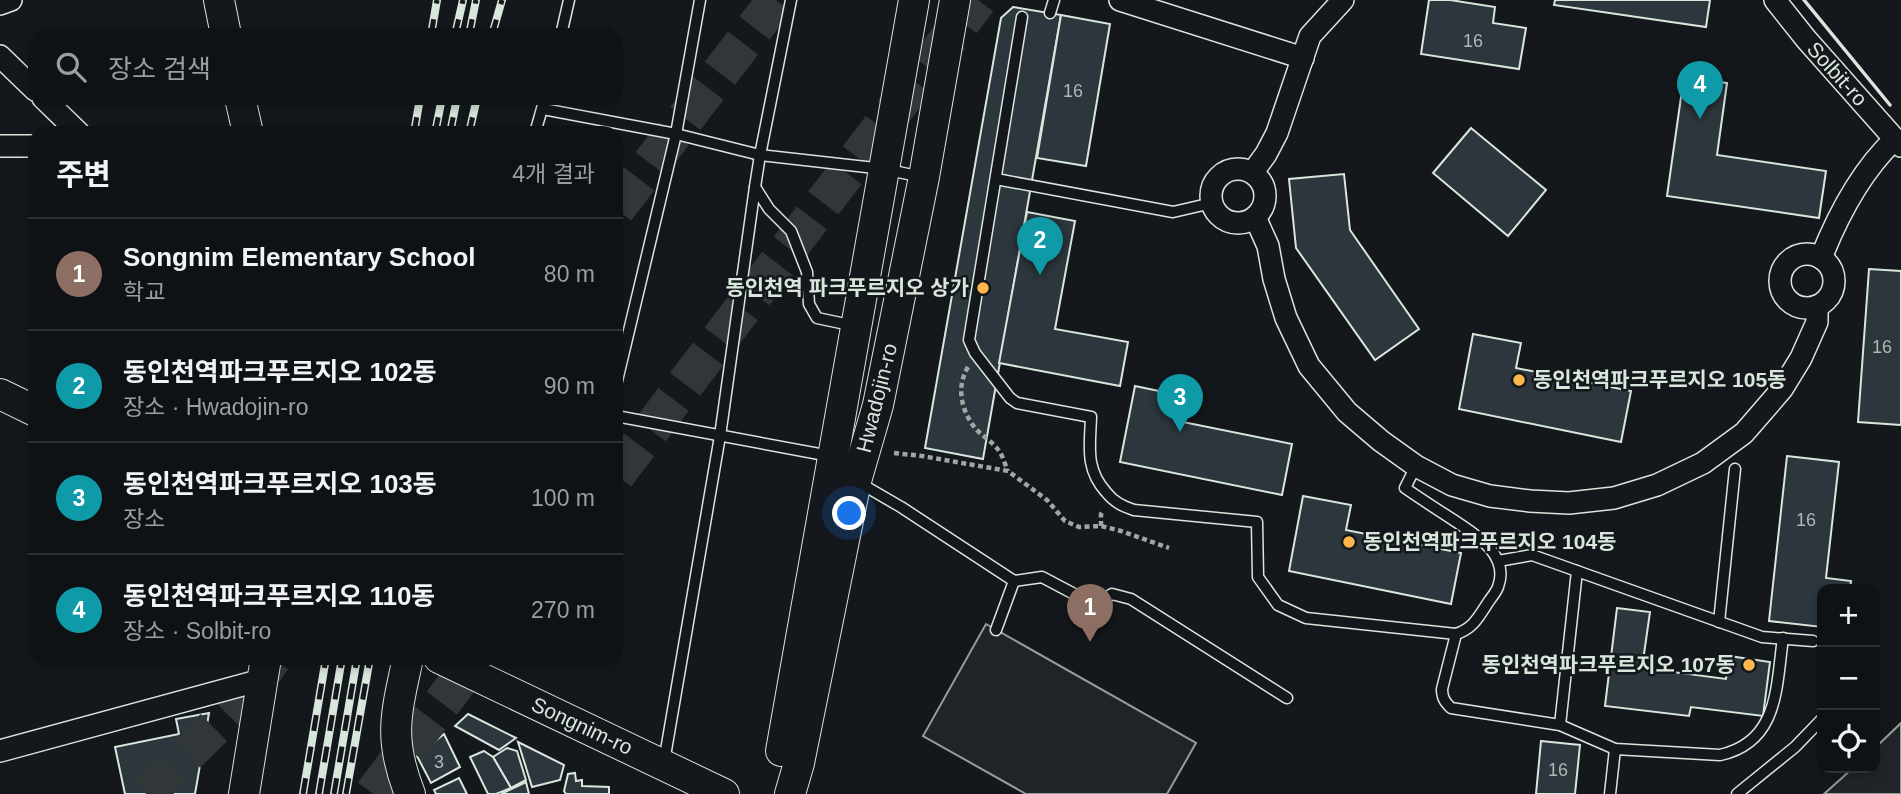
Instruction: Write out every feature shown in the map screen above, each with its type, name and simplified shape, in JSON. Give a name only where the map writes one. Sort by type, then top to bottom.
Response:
[{"type":"street","points":[[0,4],[11,0]]},
{"type":"street","points":[[219,0],[225,28]]},
{"type":"street","name":"Hwadojin-ro","points":[[781,794],[781,753],[914,0]]},
{"type":"street","name":"Hwadojin-ro","points":[[790,794],[799,763],[856,481],[878,405],[924,177],[955,0]]},
{"type":"street","points":[[1120,0],[1303,58]]},
{"type":"street","points":[[1253,172],[1277,133],[1310,36],[1343,0]]},
{"type":"street","name":"Solbit-ro","points":[[1775,0],[1806,39],[1899,140]]},
{"type":"street","points":[[0,56],[28,83]]},
{"type":"street","points":[[50,105],[72,126]]},
{"type":"street","points":[[242,105],[246,126]]},
{"type":"street","points":[[1821,258],[1845,206],[1878,155],[1899,140]]},
{"type":"street","points":[[0,146],[28,146]]},
{"type":"street","points":[[1234,168],[1253,172],[1265,194],[1261,211],[1248,221],[1240,223],[1223,219],[1212,203],[1212,185],[1225,171],[1234,168]]},
{"type":"street","points":[[1255,217],[1268,246],[1274,279],[1286,318],[1309,366],[1347,412],[1416,466],[1452,485],[1490,496],[1569,503],[1614,498],[1657,485],[1703,463],[1744,433],[1782,389],[1801,358],[1817,322],[1817,306]]},
{"type":"street","points":[[1803,253],[1821,258],[1828,263],[1834,279],[1830,296],[1817,306],[1808,308],[1792,304],[1780,289],[1781,270],[1794,256],[1803,253]]},
{"type":"street","points":[[0,394],[28,408]]},
{"type":"street","points":[[406,665],[396,711],[395,732],[397,757],[410,794]]},
{"type":"street","name":"Songnim-ro","points":[[454,665],[724,794]]},
{"type":"street","points":[[0,751],[263,669],[244,794]]},
{"type":"lane","points":[[563,28],[569,0]]},
{"type":"lane","points":[[663,765],[720,436],[760,155],[791,0]]},
{"type":"lane","points":[[1050,13],[1054,0]]},
{"type":"lane","points":[[623,356],[676,134],[699,6]]},
{"type":"lane","points":[[1023,17],[969,340],[975,353],[1010,398],[1017,403],[1091,417],[1091,468],[1095,480],[1122,506],[1134,510],[1257,522],[1258,577],[1278,605],[1306,618],[1456,634],[1467,630],[1475,622],[1498,588],[1498,561],[1491,548],[1480,537],[1405,488],[1416,466]]},
{"type":"lane","points":[[537,126],[544,105]]},
{"type":"lane","points":[[548,105],[760,155],[884,169],[924,177]]},
{"type":"lane","points":[[996,179],[1173,212],[1212,203]]},
{"type":"lane","name":"Hwadojin-ro","points":[[755,187],[769,209],[791,231],[807,272],[809,304],[817,318],[857,326]]},
{"type":"lane","points":[[623,416],[833,457]]},
{"type":"lane","points":[[1719,622],[1735,469]]},
{"type":"lane","points":[[856,481],[901,507],[1014,582],[1042,577],[1095,605],[1112,593],[1131,599],[1287,698]]},
{"type":"lane","points":[[1498,561],[1532,555],[1762,637],[1813,641]]},
{"type":"lane","points":[[1560,725],[1577,571]]},
{"type":"lane","points":[[996,630],[1014,582]]},
{"type":"lane","points":[[1456,634],[1442,688],[1442,696],[1451,708],[1560,725],[1615,749],[1720,755],[1736,752],[1760,732],[1772,713],[1783,638]]},
{"type":"lane","points":[[1737,794],[1795,747],[1817,724]]},
{"type":"lane","points":[[1610,794],[1615,749]]},
{"type":"path","points":[[975,353],[962,377],[962,401],[977,430],[1001,452],[1007,471]]},
{"type":"path","points":[[894,453],[1007,471],[1048,500],[1065,521],[1079,527],[1101,526],[1121,531],[1169,548]]},
{"type":"shaded area","points":[[986,624],[1196,743],[1167,794],[1026,794],[923,736]]},
{"type":"shaded area","points":[[1901,723],[1901,794],[1824,794],[1847,773],[1880,773],[1880,743]]},
{"type":"building","points":[[1429,0],[1450,0],[1495,7],[1493,23],[1526,28],[1519,69],[1421,54]]},
{"type":"building","points":[[1555,0],[1710,0],[1706,27],[1554,5]]},
{"type":"building","name":"동인천역 파크푸르지오 상가","points":[[1013,7],[1061,15],[983,459],[925,448],[1001,18]]},
{"type":"building","points":[[1061,15],[1110,24],[1086,166],[1037,158]]},
{"type":"building","points":[[1684,76],[1727,83],[1717,155],[1826,171],[1819,218],[1667,196]]},
{"type":"building","points":[[1471,128],[1546,190],[1508,236],[1433,173]]},
{"type":"building","points":[[1344,174],[1350,230],[1419,329],[1375,360],[1296,248],[1289,179]]},
{"type":"building","points":[[1027,212],[1075,221],[1055,329],[1128,342],[1120,386],[999,363]]},
{"type":"building","points":[[1869,269],[1901,271],[1901,425],[1858,422]]},
{"type":"building","name":"동인천역파크푸르지오 105동","points":[[1473,334],[1521,343],[1516,368],[1631,391],[1621,442],[1459,409]]},
{"type":"building","points":[[1135,386],[1183,396],[1178,421],[1292,444],[1282,495],[1120,462]]},
{"type":"building","points":[[1787,456],[1839,462],[1826,578],[1851,581],[1851,584],[1817,584],[1817,626],[1769,621]]},
{"type":"building","name":"동인천역파크푸르지오 104동","points":[[1303,496],[1351,505],[1346,530],[1461,553],[1451,604],[1289,571]]},
{"type":"building","name":"동인천역파크푸르지오 107동","points":[[1617,608],[1650,612],[1642,668],[1726,679],[1729,656],[1770,662],[1763,716],[1691,707],[1689,716],[1605,706]]},
{"type":"building","points":[[209,713],[195,794],[125,794],[115,747],[179,734],[176,719]]},
{"type":"building","points":[[468,714],[516,738],[499,750],[455,726]]},
{"type":"building","points":[[444,734],[460,767],[431,783],[417,756]]},
{"type":"building","points":[[1541,741],[1580,745],[1575,794],[1536,794]]},
{"type":"building","points":[[518,742],[564,765],[560,780],[532,787]]},
{"type":"building","points":[[507,748],[517,751],[526,780],[511,788],[493,757]]},
{"type":"building","points":[[484,751],[493,757],[511,788],[488,794],[470,757]]},
{"type":"building","points":[[575,773],[576,781],[582,780],[582,786],[609,787],[609,794],[566,794],[564,791],[568,774]]},
{"type":"building","points":[[459,778],[467,794],[436,794],[434,790]]},
{"type":"building","points":[[526,782],[529,794],[501,794]]},
{"type":"tunnel","points":[[623,200],[776,0]]},
{"type":"tunnel","points":[[623,466],[978,0]]},
{"type":"tunnel","points":[[146,794],[240,702],[268,665]]},
{"type":"tunnel","points":[[373,794],[471,665]]},
{"type":"railway","points":[[432,28],[437,0]]},
{"type":"railway","points":[[457,28],[463,0]]},
{"type":"railway","points":[[470,28],[476,0]]},
{"type":"railway","points":[[494,28],[502,0]]},
{"type":"railway","points":[[415,126],[419,105]]},
{"type":"railway","points":[[436,126],[441,105]]},
{"type":"railway","points":[[451,126],[456,105]]},
{"type":"railway","points":[[471,126],[475,105]]},
{"type":"railway","points":[[303,794],[325,665]]},
{"type":"railway","points":[[319,794],[341,665]]},
{"type":"railway","points":[[334,794],[356,665]]},
{"type":"railway","points":[[346,794],[369,665]]},
{"type":"wall","points":[[1804,0],[1890,105]]},
{"type":"place","name":"동인천역파크푸르지오 110동","points":[[1700,119]]},
{"type":"place","name":"동인천역파크푸르지오 102동","points":[[1040,275]]},
{"type":"place","name":"동인천역 파크푸르지오 상가","points":[[983,288]]},
{"type":"place","name":"동인천역파크푸르지오 105동","points":[[1519,380]]},
{"type":"place","name":"동인천역파크푸르지오 103동","points":[[1180,432]]},
{"type":"place","name":"동인천역파크푸르지오 104동","points":[[1349,542]]},
{"type":"place","name":"Songnim Elementary School","points":[[1090,642]]},
{"type":"place","name":"동인천역파크푸르지오 107동","points":[[1749,665]]}]
